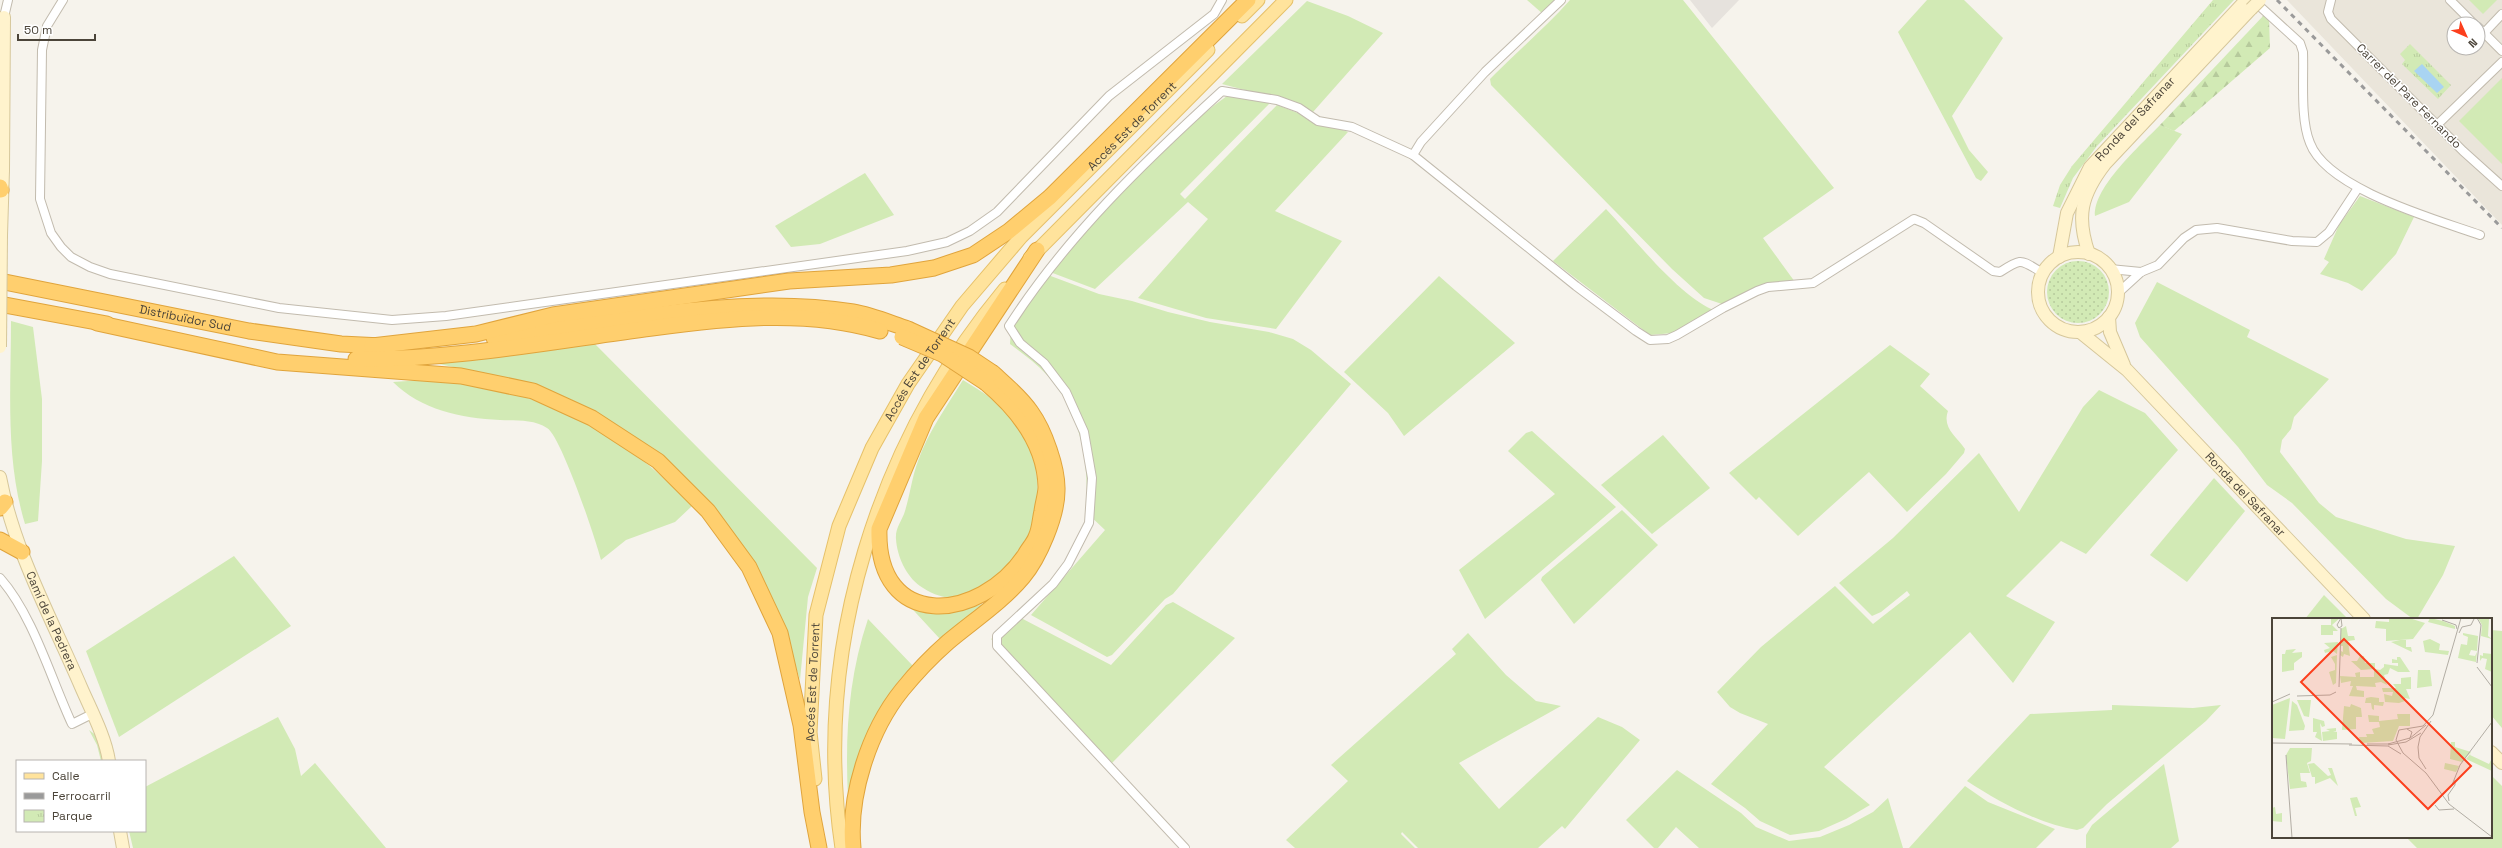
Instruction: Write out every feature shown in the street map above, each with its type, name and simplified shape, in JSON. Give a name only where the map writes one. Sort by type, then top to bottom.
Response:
[{"type":"highway","points":[[372,346],[476,334],[553,315],[789,281],[912,272],[934,268],[973,255],[1009,231],[1050,197],[1248,0]]},
{"type":"highway","points":[[990,378],[1001,395],[1025,423],[1040,454],[1046,487],[1036,537],[1016,568],[994,588],[955,604],[928,605],[914,601],[900,592],[892,582],[882,564],[878,546],[879,529],[926,418],[1036,250]]},
{"type":"highway","name":"Distribuïdor Sud","points":[[0,281],[249,331],[341,344],[372,346]]},
{"type":"highway","points":[[0,304],[97,323],[277,362],[461,376],[533,391],[592,418],[658,461],[708,511],[749,568],[780,633],[801,725],[812,812],[820,848]]},
{"type":"highway","points":[[372,346],[441,345],[716,308],[793,306],[854,312],[969,357],[990,378],[1031,412],[1050,450],[1057,491],[1045,540],[1024,576],[1002,598],[946,644],[902,690],[878,730],[861,776],[851,826],[854,848]]},
{"type":"highway","points":[[97,323],[276,354],[346,359],[448,356],[721,319],[797,316],[852,323],[905,333]]},
{"type":"highway","points":[[0,540],[22,552]]},
{"type":"main road","name":"Accés Est de Torrent","points":[[824,848],[810,732],[816,615],[839,526],[872,448],[908,384],[972,295],[1021,237],[1258,0]]},
{"type":"main road","name":"Accés Est de Torrent","points":[[842,848],[838,822],[835,727],[846,629],[869,532],[895,464],[929,397],[979,320],[1036,250],[1286,0]]},
{"type":"street","points":[[0,34],[8,0]]},
{"type":"street","points":[[64,0],[47,26],[42,50],[40,91],[40,199],[51,233],[61,247],[72,257],[90,267],[110,274],[279,308],[392,320],[446,316],[907,251],[947,242],[970,231],[997,212],[1109,96],[1214,14],[1222,0]]},
{"type":"street","points":[[1413,155],[1421,142],[1485,72],[1561,0]]},
{"type":"street","name":"Ronda del Safranar","points":[[2059,257],[2067,213],[2090,168],[2248,3],[2260,0]]},
{"type":"street","name":"Carrer del Pare Fernando","points":[[2331,0],[2328,12],[2331,19],[2502,186]]},
{"type":"street","points":[[2450,0],[2466,16]]},
{"type":"street","points":[[2248,3],[2300,43],[2303,52],[2307,135],[2316,155],[2327,168],[2358,188],[2480,234]]},
{"type":"street","name":"Ronda del Safranar","points":[[2089,254],[2081,226],[2082,210],[2092,182],[2105,164],[2248,3]]},
{"type":"street","points":[[2486,26],[2502,14]]},
{"type":"street","points":[[0,347],[4,17]]},
{"type":"street","points":[[2486,35],[2502,51]]},
{"type":"street","points":[[2438,124],[2502,62]]},
{"type":"street","points":[[1185,848],[997,646],[997,636],[1053,584],[1068,564],[1089,522],[1092,478],[1084,432],[1066,392],[1044,363],[1020,343],[1009,326],[1029,294],[1099,209],[1222,91],[1277,100],[1299,108],[1318,121],[1352,127],[1413,155],[1576,286],[1650,340],[1659,341],[1677,335],[1740,299],[1762,290],[1813,283],[1914,219],[1924,223],[1993,271],[2000,272],[2013,262],[2019,261],[2043,272]]},
{"type":"street","points":[[0,158],[3,170]]},
{"type":"street","points":[[2118,293],[2141,272],[2158,265],[2184,238],[2196,230],[2217,228],[2308,243],[2317,242],[2329,232],[2358,188]]},
{"type":"street","points":[[2068,254],[2089,254],[2097,258],[2110,269],[2116,280],[2118,293],[2115,306],[2109,317],[2091,330],[2080,332],[2058,327],[2042,311],[2038,292],[2043,272],[2059,257],[2068,254]]},
{"type":"street","points":[[2110,269],[2141,272]]},
{"type":"street","name":"Ronda del Safranar","points":[[2109,317],[2110,332],[2126,370]]},
{"type":"street","name":"Ronda del Safranar","points":[[2080,332],[2126,370],[2363,618]]},
{"type":"street","name":"Camí de la Pedrera","points":[[0,478],[2,505],[92,714],[109,760]]},
{"type":"street","points":[[0,578],[12,592],[23,613],[72,724],[92,714]]},
{"type":"street","points":[[2492,753],[2502,763]]},
{"type":"street","points":[[120,832],[123,848]]},
{"type":"shaded area","points":[[1690,0],[1739,0],[1712,28]]},
{"type":"shaded area","points":[[2287,0],[2502,0],[2502,225]]},
{"type":"green space","points":[[1527,0],[1557,0],[1543,14]]},
{"type":"green space","points":[[1570,0],[1683,0],[1834,188],[1763,238],[1795,282],[1725,305],[1704,298],[1672,269],[1491,85],[1490,79]]},
{"type":"green space","points":[[1927,0],[1964,0],[2003,38],[1952,116],[1969,150],[1988,172],[1981,181],[1976,178],[1898,32]]},
{"type":"green space","points":[[2213,0],[2234,0],[2097,146],[2073,178],[2060,208],[2053,206],[2060,185],[2072,166]]},
{"type":"green space","points":[[2469,0],[2497,0],[2483,14]]},
{"type":"green space","points":[[1307,1],[1348,16],[1383,33],[1313,112],[1286,101],[1222,84]]},
{"type":"green space","points":[[2264,15],[2269,19],[2270,48],[2174,131],[2160,125]]},
{"type":"green space","points":[[2410,44],[2451,85],[2438,99],[2402,64],[2405,60],[2400,54]]},
{"type":"green space","points":[[2502,78],[2502,164],[2459,121]]},
{"type":"green space","points":[[1227,96],[1245,97],[1270,103],[1180,194],[1185,199],[1277,105],[1348,132],[1275,211],[1342,241],[1276,329],[1206,318],[1138,298],[1208,219],[1188,202],[1095,289],[1050,272],[1156,156],[1202,115]]},
{"type":"green space","points":[[2160,125],[2182,134],[2129,202],[2095,216],[2096,205],[2110,180],[2120,167]]},
{"type":"green space","points":[[865,173],[894,215],[820,244],[791,247],[775,226]]},
{"type":"green space","points":[[2360,196],[2414,217],[2396,254],[2362,291],[2348,283],[2320,274],[2329,262],[2324,259],[2339,225]]},
{"type":"green space","points":[[1606,209],[1658,266],[1687,293],[1702,304],[1716,311],[1673,333],[1650,335],[1553,261]]},
{"type":"green space","points":[[2078,261],[2090,264],[2100,270],[2106,280],[2109,292],[2106,304],[2100,314],[2090,320],[2078,323],[2066,320],[2056,314],[2050,304],[2047,292],[2050,280],[2056,270],[2066,264]]},
{"type":"green space","points":[[1048,275],[1099,294],[1132,301],[1168,312],[1210,322],[1269,332],[1293,339],[1311,350],[1351,384],[1173,594],[1165,599],[1112,655],[1107,657],[1031,615],[1105,530],[1086,512],[1086,476],[1081,439],[1068,405],[1059,389],[1047,375],[1010,344],[1011,329]]},
{"type":"green space","points":[[1439,276],[1515,343],[1404,436],[1388,413],[1344,372]]},
{"type":"green space","points":[[2157,282],[2250,330],[2247,337],[2329,379],[2294,417],[2291,429],[2282,440],[2280,452],[2319,503],[2336,517],[2406,539],[2455,546],[2443,575],[2418,618],[2412,618],[2386,599],[2292,503],[2267,485],[2238,447],[2140,337],[2135,323]]},
{"type":"green space","points":[[11,321],[33,327],[42,399],[42,461],[38,521],[25,524],[14,474],[10,423]]},
{"type":"green space","points":[[594,343],[817,568],[808,597],[800,680],[788,642],[685,479],[527,383],[430,362]]},
{"type":"green space","points":[[1890,345],[1930,374],[1920,386],[1948,411],[1948,427],[1965,449],[1964,453],[1946,474],[1907,512],[1869,472],[1798,536],[1759,497],[1756,500],[1729,473]]},
{"type":"green space","points":[[437,379],[476,385],[511,393],[545,404],[576,418],[607,435],[636,455],[664,478],[692,506],[675,522],[626,540],[601,560],[569,468],[561,449],[547,428],[530,422],[485,419],[442,411],[429,406],[404,392],[393,382]]},
{"type":"green space","points":[[963,380],[999,404],[1017,423],[1030,447],[1036,472],[1037,498],[1033,524],[1023,548],[1007,568],[987,585],[962,596],[951,598],[930,592],[910,577],[900,559],[896,535],[905,511],[914,473],[922,450],[938,419]]},
{"type":"green space","points":[[2099,390],[2145,413],[2178,450],[2086,554],[2061,541],[2006,596],[2055,622],[2013,683],[1970,632],[1824,767],[1870,805],[1846,819],[1819,831],[1790,835],[1760,821],[1745,808],[1711,784],[1768,724],[1740,713],[1730,707],[1717,692],[1761,647],[1835,586],[1873,624],[1910,595],[1907,591],[1881,612],[1872,616],[1839,583],[1893,538],[1979,453],[2019,512],[2083,407]]},
{"type":"green space","points":[[1532,431],[1616,507],[1485,619],[1459,570],[1555,494],[1508,451],[1526,433]]},
{"type":"green space","points":[[1663,435],[1710,488],[1652,534],[1601,485]]},
{"type":"green space","points":[[2214,478],[2245,511],[2187,582],[2150,555]]},
{"type":"green space","points":[[1622,510],[1658,545],[1574,624],[1541,580],[1542,577]]},
{"type":"green space","points":[[234,556],[291,626],[119,737],[86,651]]},
{"type":"green space","points":[[2324,595],[2347,618],[2306,618]]},
{"type":"green space","points":[[904,600],[927,609],[945,612],[953,612],[986,603],[940,639]]},
{"type":"green space","points":[[1173,602],[1235,638],[1112,763],[1026,671],[991,639],[1021,618],[1111,665],[1166,605]]},
{"type":"green space","points":[[868,619],[913,666],[900,680],[879,710],[864,744],[848,798],[847,753],[849,708],[856,663]]},
{"type":"green space","points":[[2492,630],[2502,631],[2502,728],[2492,716]]},
{"type":"green space","points":[[1468,633],[1506,675],[1536,701],[1561,706],[1459,763],[1499,809],[1598,717],[1622,727],[1640,740],[1565,829],[1562,826],[1538,848],[1418,848],[1402,832],[1401,834],[1415,848],[1295,848],[1286,840],[1348,781],[1331,765],[1456,654],[1452,649]]},
{"type":"green space","points":[[2112,705],[2193,708],[2221,705],[2206,721],[2107,804],[2083,828],[2077,830],[2048,823],[2020,811],[1992,797],[1967,781],[2030,714],[2112,710]]},
{"type":"green space","points":[[278,717],[295,749],[301,776],[315,763],[386,848],[133,848],[129,832],[146,832],[146,786]]},
{"type":"green space","points":[[89,730],[97,736],[104,760],[101,760],[97,745]]},
{"type":"green space","points":[[2164,764],[2179,841],[2171,848],[2086,848],[2086,835],[2092,825]]},
{"type":"green space","points":[[1677,770],[1741,813],[1756,827],[1789,841],[1820,837],[1849,825],[1873,812],[1888,798],[1903,848],[1699,848],[1676,827],[1658,848],[1654,848],[1626,820]]},
{"type":"green space","points":[[2492,776],[2502,786],[2502,848],[2417,848],[2407,838],[2492,838]]},
{"type":"green space","points":[[1965,786],[1988,802],[2055,829],[2036,848],[1909,848]]},
{"type":"water","points":[[2422,64],[2444,87],[2437,93],[2414,71]]},
{"type":"railway","points":[[2277,0],[2502,228]]}]
